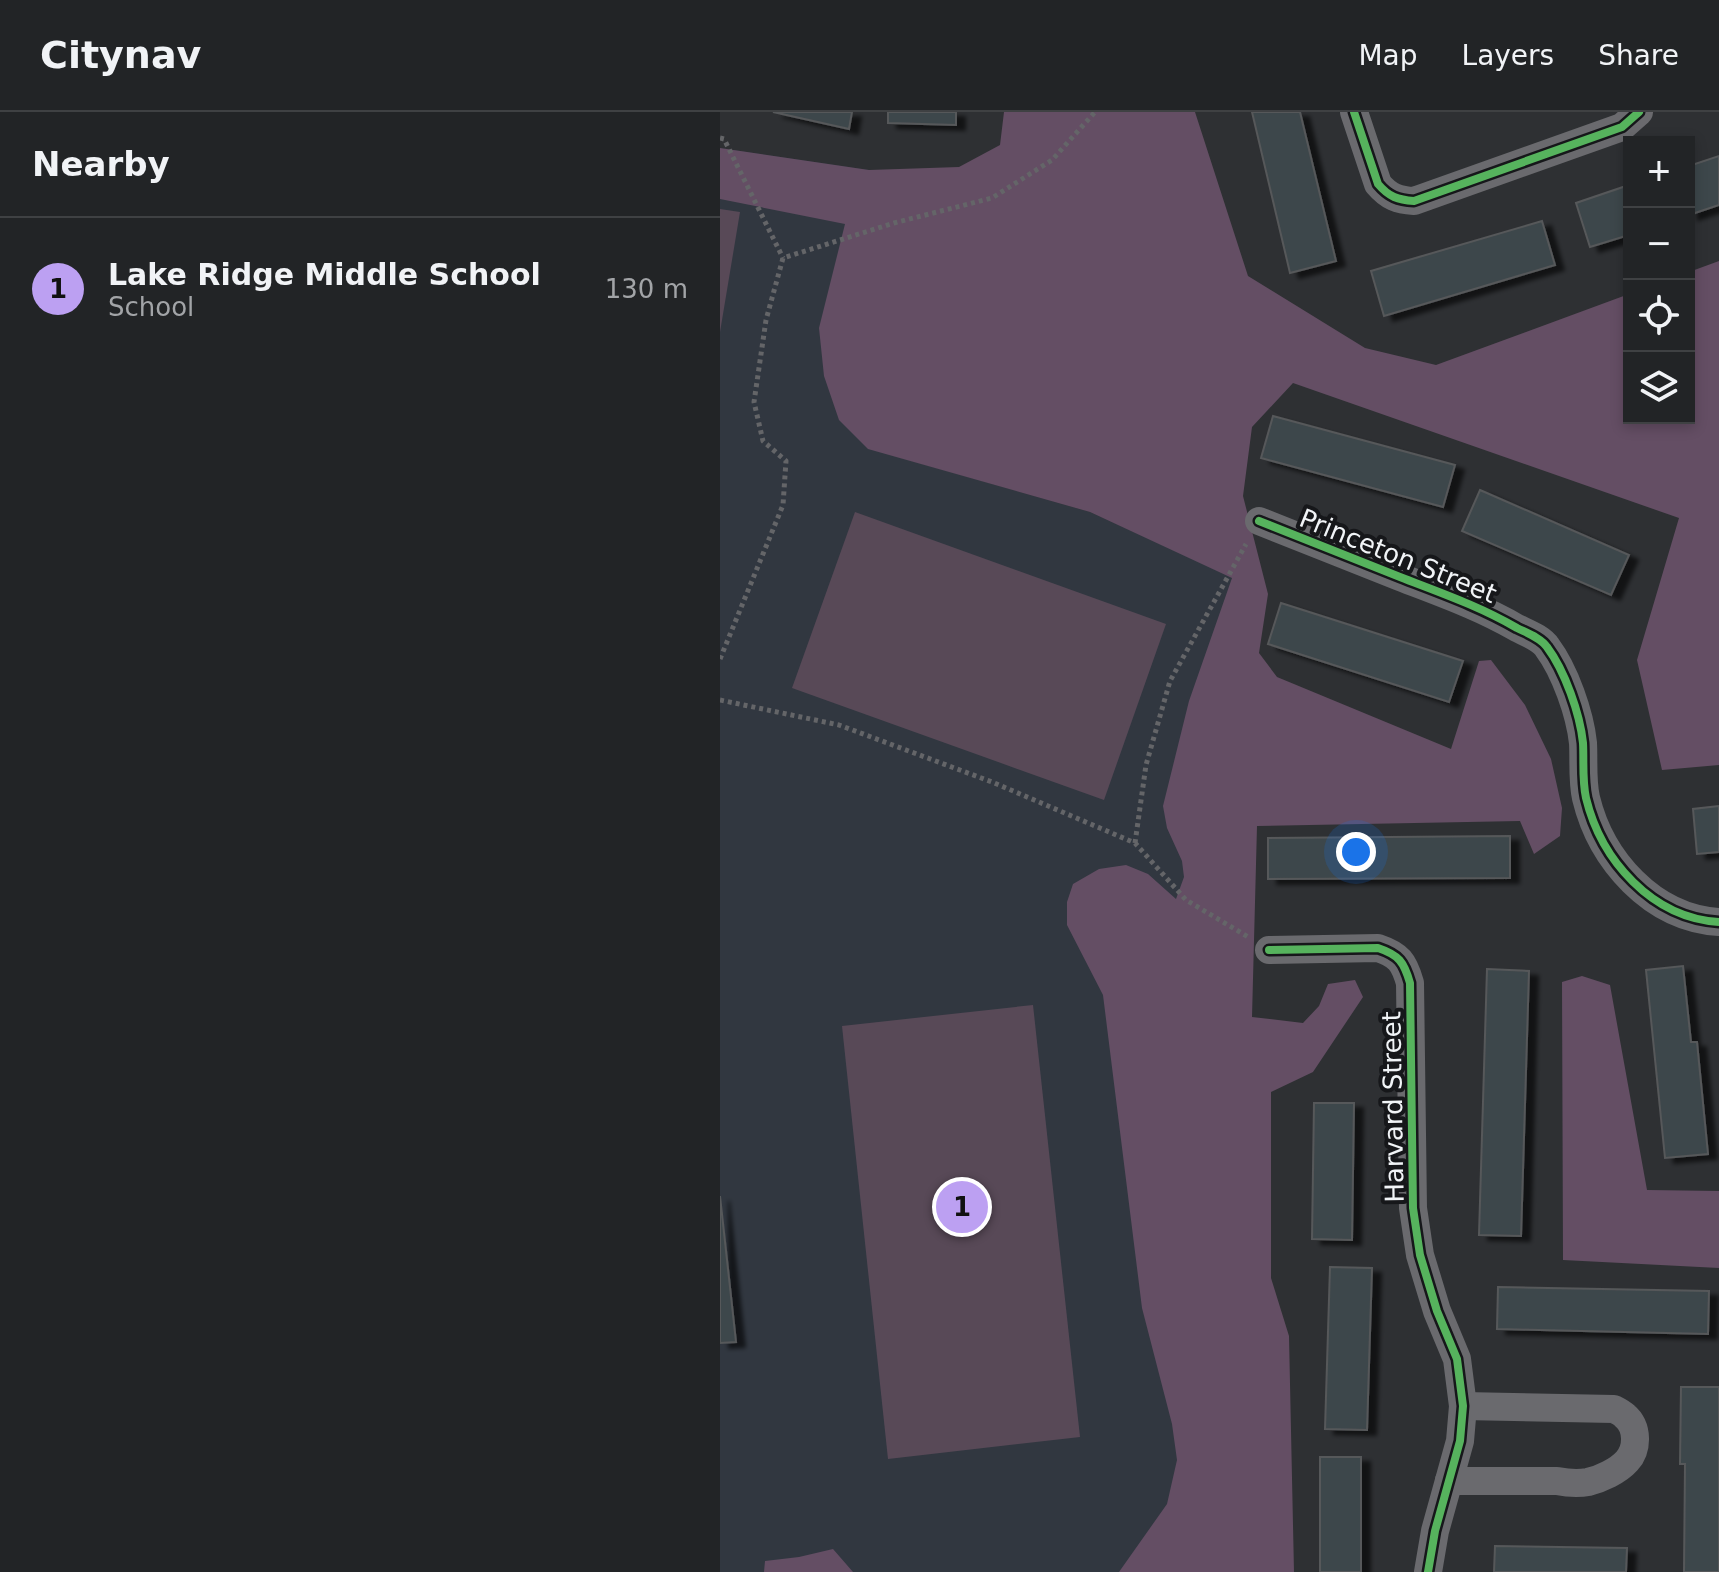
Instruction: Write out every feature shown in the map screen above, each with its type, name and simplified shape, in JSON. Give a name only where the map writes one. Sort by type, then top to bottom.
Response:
[{"type":"street","points":[[1354,112],[1378,184],[1399,200],[1414,201],[1622,127],[1639,112]]},
{"type":"street","name":"Princeton Street","points":[[1259,521],[1485,610],[1545,644],[1575,704],[1583,741],[1587,800],[1596,827],[1613,857],[1635,885],[1657,902],[1688,916],[1719,922]]},
{"type":"street","name":"Harvard Street","points":[[1269,950],[1378,948],[1392,953],[1405,965],[1410,983],[1413,1208],[1420,1255],[1437,1311],[1457,1359],[1463,1406],[1460,1441],[1435,1531],[1428,1572]]},
{"type":"street","points":[[1449,1481],[1588,1482],[1609,1474],[1627,1462],[1633,1452],[1633,1427],[1625,1415],[1614,1409],[1463,1406]]},
{"type":"path","points":[[783,258],[894,223],[992,198],[1052,160],[1095,112]]},
{"type":"path","points":[[720,138],[724,139],[783,258],[766,320],[754,402],[763,441],[786,461],[783,505],[720,659]]},
{"type":"path","points":[[1135,843],[1146,765],[1170,681],[1259,521]]},
{"type":"path","points":[[720,700],[839,725],[992,782],[1135,843],[1186,900],[1269,950]]},
{"type":"shaded area","points":[[1004,112],[1195,112],[1248,276],[1365,348],[1436,365],[1623,296],[1623,424],[1695,424],[1695,270],[1719,261],[1719,765],[1662,770],[1637,660],[1679,518],[1293,383],[1252,427],[1243,496],[1268,594],[1259,653],[1277,677],[1451,749],[1479,661],[1491,660],[1525,705],[1551,759],[1562,808],[1560,836],[1534,854],[1520,821],[1257,826],[1252,1017],[1303,1023],[1319,1006],[1328,984],[1355,980],[1363,997],[1313,1072],[1271,1092],[1271,1278],[1289,1336],[1294,1572],[1119,1572],[1167,1504],[1177,1460],[1172,1424],[1142,1308],[1103,995],[1067,925],[1067,902],[1073,884],[1099,869],[1126,865],[1148,874],[1176,899],[1184,877],[1182,861],[1167,828],[1163,806],[1189,701],[1232,578],[1090,512],[868,449],[839,420],[824,376],[819,328],[845,224],[720,199],[720,148],[869,170],[959,167],[1000,145]]},
{"type":"shaded area","points":[[720,148],[869,170],[888,454],[1090,512],[1232,577],[1200,1572],[720,1572]]},
{"type":"shaded area","points":[[720,209],[740,212],[720,332]]},
{"type":"shaded area","points":[[855,512],[1166,624],[1104,800],[792,688]]},
{"type":"shaded area","points":[[1582,976],[1610,985],[1647,1190],[1719,1191],[1719,1268],[1563,1260],[1562,982]]},
{"type":"shaded area","points":[[1033,1005],[1080,1437],[888,1459],[842,1026]]},
{"type":"shaded area","points":[[833,1549],[853,1572],[764,1572],[765,1561]]},
{"type":"building","points":[[773,112],[852,112],[849,129]]},
{"type":"building","points":[[888,112],[956,112],[956,125],[888,123]]},
{"type":"building","points":[[1252,112],[1300,112],[1336,261],[1290,273]]},
{"type":"building","points":[[1719,156],[1719,205],[1695,213],[1695,208],[1695,164]]},
{"type":"building","points":[[1623,187],[1623,237],[1590,247],[1576,203]]},
{"type":"building","points":[[1542,221],[1555,265],[1384,316],[1371,271]]},
{"type":"building","points":[[1273,416],[1455,465],[1443,507],[1261,458]]},
{"type":"building","points":[[1480,490],[1629,555],[1611,595],[1462,531]]},
{"type":"building","points":[[1281,603],[1463,661],[1449,702],[1268,644]]},
{"type":"building","points":[[1719,806],[1719,852],[1697,854],[1693,809]]},
{"type":"building","points":[[1510,836],[1510,878],[1268,879],[1268,838]]},
{"type":"building","points":[[1683,966],[1691,1042],[1697,1042],[1708,1154],[1665,1158],[1646,970]]},
{"type":"building","points":[[1487,969],[1529,971],[1521,1236],[1479,1235]]},
{"type":"building","points":[[1314,1103],[1354,1103],[1352,1240],[1312,1239]]},
{"type":"building","points":[[720,1196],[736,1342],[720,1343]]},
{"type":"building","points":[[1330,1267],[1372,1268],[1367,1430],[1325,1429]]},
{"type":"building","points":[[1498,1287],[1709,1291],[1708,1334],[1497,1329]]},
{"type":"building","points":[[1681,1387],[1719,1387],[1719,1572],[1684,1572],[1685,1464],[1680,1464]]},
{"type":"building","points":[[1320,1457],[1361,1457],[1361,1572],[1320,1572]]},
{"type":"building","points":[[1495,1546],[1627,1548],[1626,1572],[1494,1572]]},
{"type":"cycle path","points":[[1354,112],[1378,184],[1394,197],[1414,201],[1622,127],[1639,112]]},
{"type":"cycle path","points":[[1259,521],[1460,600],[1541,641],[1560,668],[1575,706],[1583,743],[1586,798],[1604,843],[1633,882],[1651,897],[1672,910],[1719,922]]},
{"type":"cycle path","points":[[1269,950],[1378,948],[1400,960],[1410,983],[1413,1208],[1420,1255],[1437,1311],[1457,1359],[1463,1406],[1460,1441],[1435,1531],[1428,1572]]},
{"type":"place","name":"Lake Ridge Middle School","points":[[962,1207]]}]
